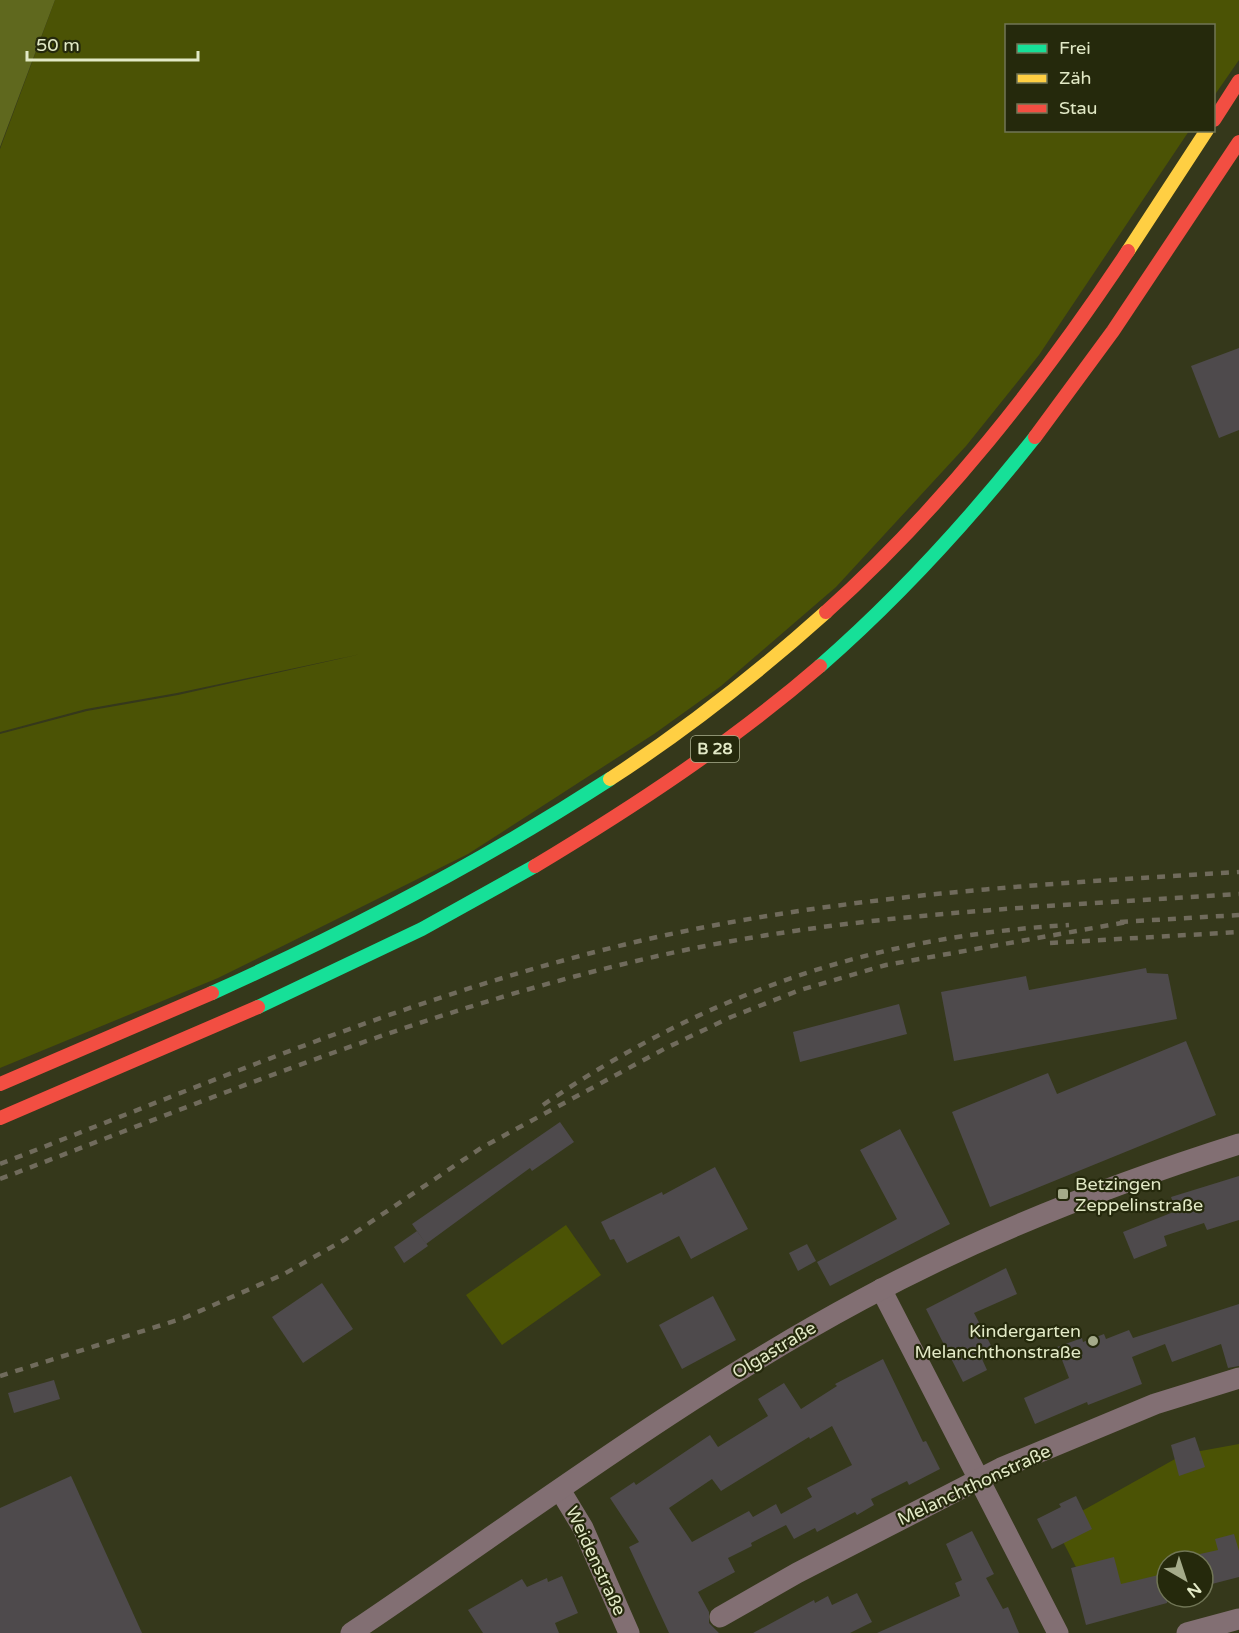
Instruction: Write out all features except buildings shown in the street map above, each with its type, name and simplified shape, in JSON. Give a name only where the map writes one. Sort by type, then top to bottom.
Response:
[{"type":"highway","points":[[1215,118],[1239,81]]},
{"type":"highway","name":"B 28","points":[[0,1084],[223,989],[396,907],[550,820],[664,745],[735,693],[801,637],[876,566],[979,455],[1086,314],[1206,132]]},
{"type":"highway","name":"B 28","points":[[0,1118],[230,1021],[423,929],[495,891],[621,815],[747,725],[809,675],[864,623],[945,541],[1006,472],[1111,334],[1239,142]]},
{"type":"street","name":"Olgastraße","points":[[351,1633],[722,1381],[881,1289],[961,1249],[1031,1219],[1129,1180],[1239,1144]]},
{"type":"street","points":[[881,1289],[1058,1633]]},
{"type":"street","name":"Melanchthonstraße","points":[[720,1617],[797,1573],[978,1479],[1155,1404],[1239,1378]]},
{"type":"street","name":"Weidenstraße","points":[[560,1490],[583,1528],[629,1633]]},
{"type":"street","points":[[1187,1633],[1239,1619]]},
{"type":"green space","points":[[0,0],[55,0],[0,147]]},
{"type":"green space","points":[[55,0],[1239,0],[1239,60],[1215,95],[1215,24],[1005,24],[1005,132],[1188,132],[1039,355],[966,446],[836,587],[721,686],[654,734],[468,854],[218,978],[0,1068],[0,734],[87,711],[178,695],[361,654],[177,693],[86,709],[0,732],[0,149]]},
{"type":"green space","points":[[566,1225],[601,1275],[502,1345],[466,1295]]},
{"type":"green space","points":[[1239,1444],[1239,1575],[1215,1582],[1215,1549],[1155,1549],[1155,1598],[1100,1614],[1055,1526],[1184,1454]]},
{"type":"railway","points":[[0,1164],[318,1040],[480,985],[644,940],[792,912],[866,902],[1015,887],[1239,872]]},
{"type":"railway","points":[[0,1179],[343,1049],[517,993],[606,968],[762,936],[898,918],[1239,894]]},
{"type":"railway","points":[[1120,922],[1239,915]]},
{"type":"railway","points":[[0,1376],[184,1318],[284,1274],[344,1240],[481,1148],[664,1049],[731,1017],[800,990],[886,965],[1127,922]]},
{"type":"railway","points":[[543,1105],[666,1031],[729,1002],[793,978],[858,958],[926,942],[1069,925]]},
{"type":"railway","points":[[1050,943],[1239,932]]},
{"type":"traffic: fast","points":[[820,666],[906,585],[985,498],[1035,437]]},
{"type":"traffic: fast","points":[[212,993],[315,945],[415,894],[514,838],[610,779]]},
{"type":"traffic: fast","points":[[258,1007],[422,929],[535,866]]},
{"type":"traffic: slow","points":[[1128,251],[1206,132]]},
{"type":"traffic: slow","points":[[610,779],[721,700],[826,612]]},
{"type":"traffic: jam","points":[[1215,118],[1239,81]]},
{"type":"traffic: jam","points":[[1035,437],[1113,331],[1239,142]]},
{"type":"traffic: jam","points":[[826,612],[911,529],[988,441],[1060,348],[1128,251]]},
{"type":"traffic: jam","points":[[535,866],[718,747],[820,666]]},
{"type":"traffic: jam","points":[[0,1084],[212,993]]},
{"type":"traffic: jam","points":[[0,1118],[258,1007]]},
{"type":"place","name":"Betzingen Zeppelinstraße","points":[[1063,1194]]},
{"type":"place","name":"Kindergarten Melanchthonstraße","points":[[1093,1341]]}]
